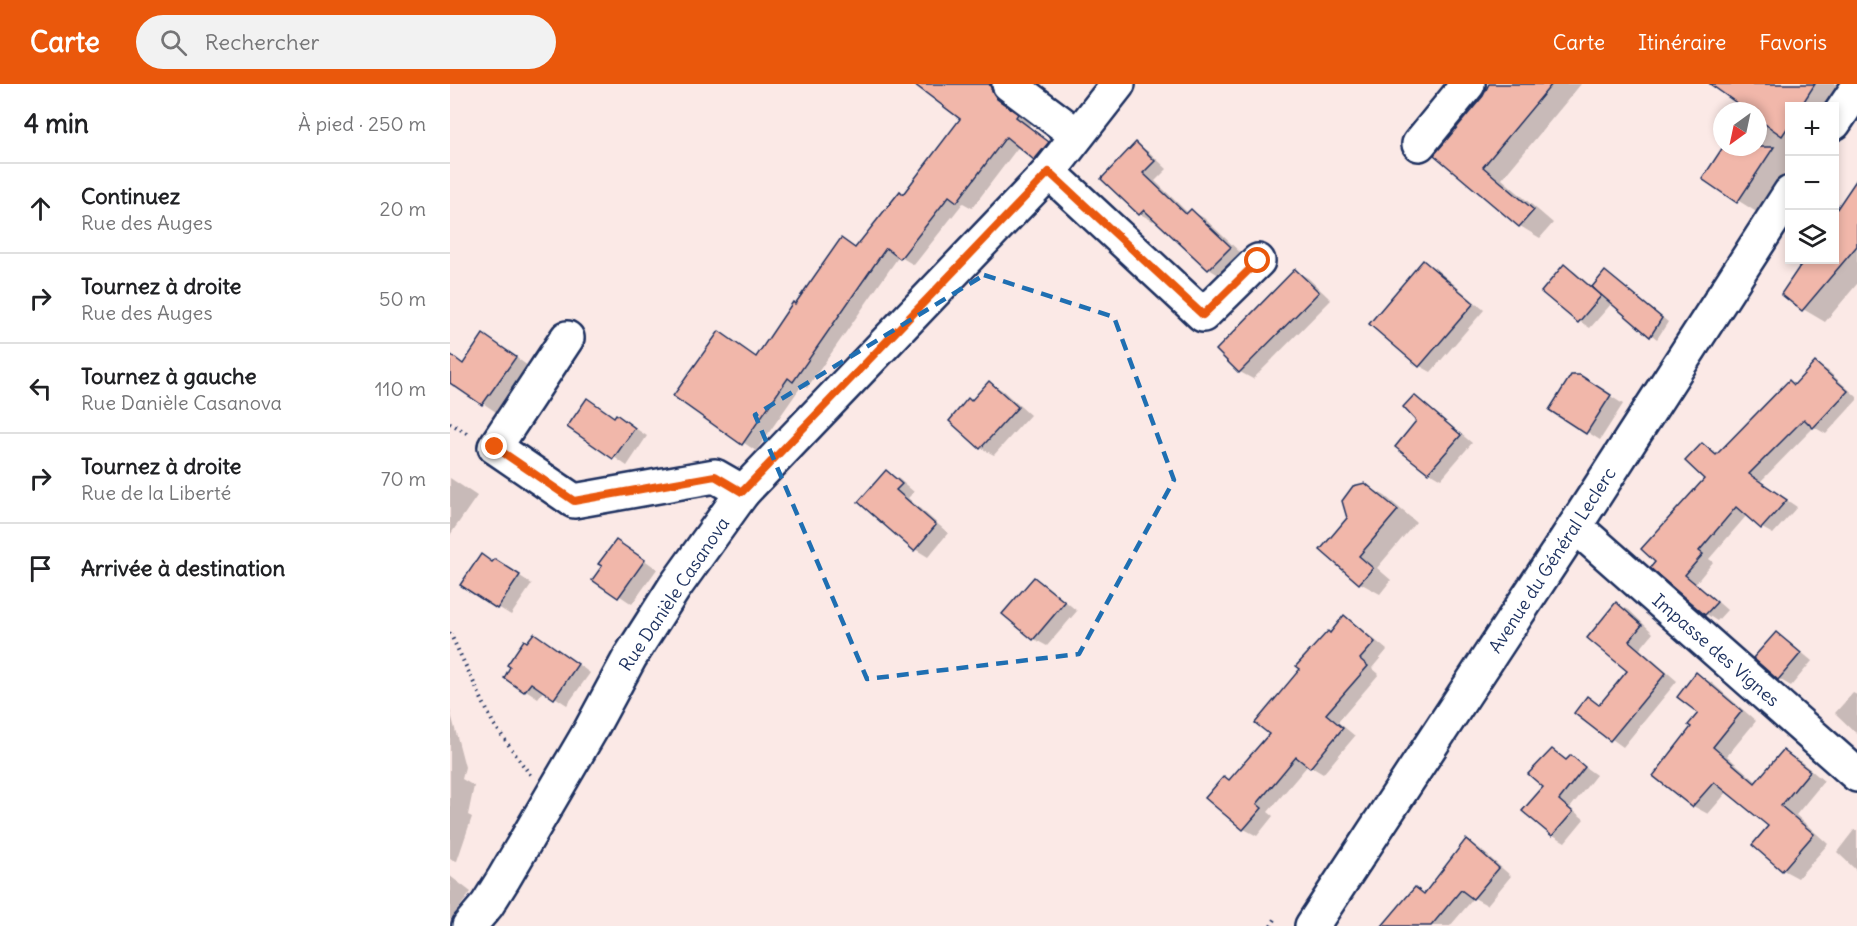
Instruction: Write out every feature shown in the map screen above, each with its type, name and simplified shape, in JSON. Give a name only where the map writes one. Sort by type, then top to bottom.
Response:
[{"type":"street","points":[[1010,84],[1077,135]]},
{"type":"street","name":"Rue Danièle Casanova","points":[[469,926],[487,905],[590,731],[630,657],[674,588],[742,492],[1049,172],[1118,84]]},
{"type":"street","points":[[1419,144],[1468,84]]},
{"type":"street","points":[[1839,116],[1857,89]]},
{"type":"street","points":[[1049,172],[1203,315],[1258,261]]},
{"type":"street","name":"Avenue du Général Leclerc","points":[[1312,926],[1785,201]]},
{"type":"street","points":[[567,338],[495,447],[574,501],[715,476],[742,492]]},
{"type":"street","name":"Impasse des Vignes","points":[[1575,526],[1857,775]]},
{"type":"path","points":[[450,633],[494,723],[549,801]]},
{"type":"path","points":[[1271,926],[1277,916]]},
{"type":"highlighted area","points":[[984,275],[1114,317],[1174,480],[1079,654],[867,679],[755,415]]},
{"type":"building","points":[[914,84],[989,84],[997,99],[1018,114],[1016,117],[1049,142],[1034,160],[1006,137],[957,202],[949,196],[900,259],[886,248],[793,382],[788,378],[742,445],[673,396],[719,331],[756,357],[793,302],[795,304],[841,238],[855,248],[900,191],[903,194],[960,119]]},
{"type":"building","points":[[1489,84],[1552,84],[1483,167],[1534,210],[1519,227],[1434,155],[1483,96]]},
{"type":"building","points":[[1710,84],[1815,84],[1804,102],[1785,102],[1785,132],[1782,136],[1767,125],[1767,102],[1735,102]]},
{"type":"building","points":[[1136,142],[1155,161],[1143,173],[1186,214],[1191,209],[1231,247],[1208,270],[1144,210],[1139,215],[1101,179]]},
{"type":"building","points":[[1767,147],[1774,147],[1737,203],[1702,179],[1717,156],[1767,156]]},
{"type":"building","points":[[1857,179],[1857,246],[1802,311],[1781,294],[1801,264],[1839,264],[1839,206]]},
{"type":"building","points":[[1423,260],[1474,303],[1419,367],[1369,324]]},
{"type":"building","points":[[1564,264],[1601,296],[1578,323],[1541,292]]},
{"type":"building","points":[[1295,269],[1319,292],[1239,373],[1216,350]]},
{"type":"building","points":[[1605,271],[1662,318],[1650,337],[1592,287]]},
{"type":"building","points":[[483,334],[516,357],[482,405],[450,383],[450,354],[463,364]]},
{"type":"building","points":[[1815,362],[1848,391],[1813,428],[1804,419],[1749,474],[1787,500],[1761,529],[1736,507],[1699,551],[1703,554],[1685,575],[1717,602],[1705,615],[1650,568],[1655,562],[1641,549],[1704,479],[1685,461],[1702,443],[1716,455],[1789,380],[1794,385]]},
{"type":"building","points":[[1571,375],[1580,375],[1611,395],[1586,434],[1549,410]]},
{"type":"building","points":[[989,381],[1018,407],[980,449],[949,421],[968,398],[971,401]]},
{"type":"building","points":[[1414,395],[1461,435],[1428,473],[1395,447],[1416,421],[1403,407]]},
{"type":"building","points":[[587,398],[614,417],[616,414],[635,428],[613,459],[567,427]]},
{"type":"building","points":[[886,470],[902,484],[896,490],[936,525],[914,551],[858,502]]},
{"type":"building","points":[[1365,483],[1398,510],[1359,556],[1373,568],[1359,584],[1320,550],[1347,518],[1342,501],[1353,486]]},
{"type":"building","points":[[616,540],[645,560],[618,598],[592,580],[602,566],[598,564]]},
{"type":"building","points":[[481,554],[492,562],[495,559],[520,575],[497,609],[460,585]]},
{"type":"building","points":[[1034,577],[1065,602],[1033,640],[1002,614]]},
{"type":"building","points":[[1616,602],[1642,625],[1629,641],[1666,673],[1610,741],[1574,713],[1587,696],[1599,705],[1627,671],[1587,638]]},
{"type":"building","points":[[1344,615],[1375,642],[1360,659],[1368,666],[1326,714],[1343,728],[1310,768],[1296,757],[1257,804],[1262,808],[1243,830],[1205,798],[1224,776],[1229,780],[1269,734],[1255,723],[1300,669],[1296,666],[1328,631],[1330,633]]},
{"type":"building","points":[[1776,632],[1801,653],[1778,680],[1753,658]]},
{"type":"building","points":[[534,633],[578,664],[554,699],[531,683],[524,692],[504,678],[510,667],[507,665],[524,640],[527,642]]},
{"type":"building","points":[[1696,672],[1742,711],[1713,747],[1755,783],[1783,750],[1810,771],[1781,806],[1814,834],[1782,871],[1752,845],[1768,826],[1714,782],[1692,807],[1653,776],[1691,727],[1688,725],[1698,713],[1677,697]]},
{"type":"building","points":[[1552,749],[1566,760],[1571,755],[1585,767],[1559,800],[1573,812],[1552,836],[1522,811],[1543,787],[1528,774]]},
{"type":"building","points":[[1466,839],[1499,868],[1473,899],[1461,890],[1431,926],[1382,926],[1415,887],[1424,894]]},
{"type":"route","points":[[495,447],[574,501],[715,476],[742,492],[1049,172],[1203,315],[1258,261]]}]
